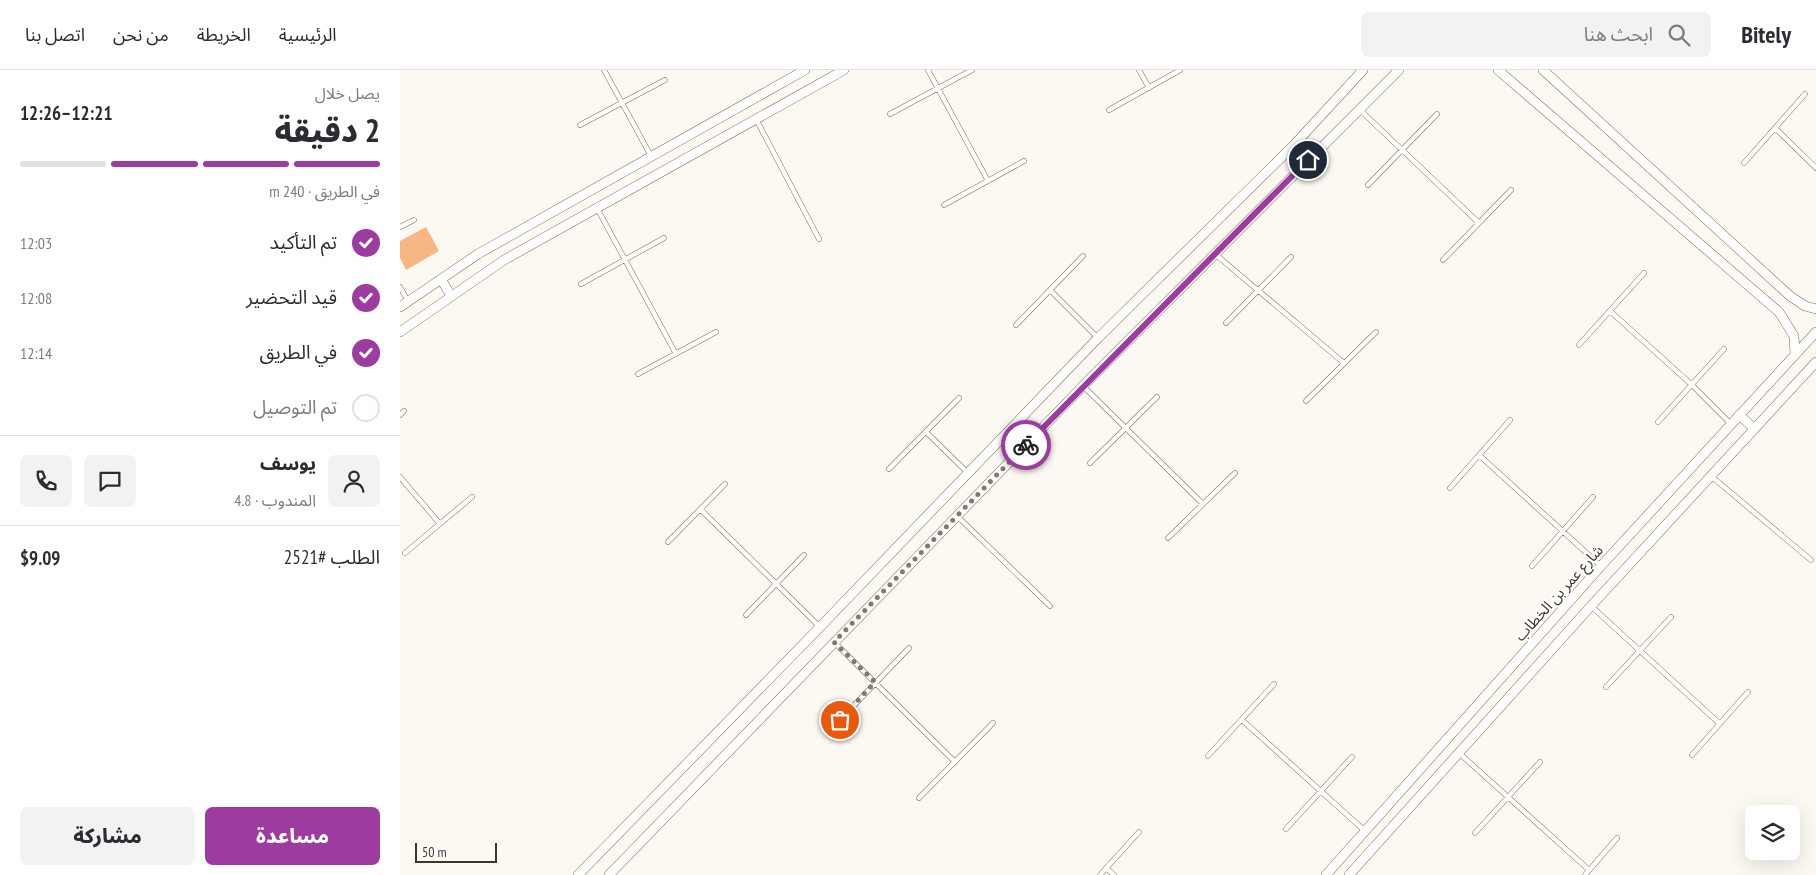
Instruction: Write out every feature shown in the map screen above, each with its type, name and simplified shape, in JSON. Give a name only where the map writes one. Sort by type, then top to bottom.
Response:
[{"type":"street","points":[[404,305],[478,254],[804,70]]},
{"type":"street","points":[[400,332],[488,270],[844,70]]},
{"type":"street","points":[[578,875],[1098,338],[1294,145],[1363,70]]},
{"type":"street","points":[[609,875],[1083,386],[1400,70]]},
{"type":"street","points":[[1498,70],[1779,312],[1794,336],[1795,354]]},
{"type":"street","points":[[1543,70],[1790,296],[1816,309]]},
{"type":"street","points":[[1294,145],[1308,160]]},
{"type":"street","points":[[440,279],[451,296]]},
{"type":"street","name":"شارع عمر بن الخطاب","points":[[1326,875],[1601,566],[1816,332]]},
{"type":"street","points":[[1350,875],[1591,606],[1816,362]]},
{"type":"street","points":[[1739,415],[1754,428]]},
{"type":"lane","points":[[604,70],[651,156]]},
{"type":"lane","points":[[928,70],[988,181]]},
{"type":"lane","points":[[890,114],[972,70]]},
{"type":"lane","points":[[1139,70],[1148,88]]},
{"type":"lane","points":[[1109,110],[1180,70]]},
{"type":"lane","points":[[580,125],[665,80]]},
{"type":"lane","points":[[1744,162],[1805,94]]},
{"type":"lane","points":[[1359,109],[1479,223]]},
{"type":"lane","points":[[1368,185],[1437,114]]},
{"type":"lane","points":[[756,119],[819,239]]},
{"type":"lane","points":[[1775,128],[1816,168]]},
{"type":"lane","points":[[944,205],[1024,161]]},
{"type":"lane","points":[[1443,260],[1511,190]]},
{"type":"lane","points":[[597,208],[676,354]]},
{"type":"lane","points":[[400,227],[414,220]]},
{"type":"lane","points":[[581,284],[664,238]]},
{"type":"lane","points":[[1215,254],[1344,363]]},
{"type":"lane","points":[[1016,325],[1083,256]]},
{"type":"lane","points":[[1226,323],[1291,257]]},
{"type":"lane","points":[[1579,345],[1644,273]]},
{"type":"lane","points":[[400,287],[404,305]]},
{"type":"lane","points":[[1050,290],[1098,338]]},
{"type":"lane","points":[[1610,311],[1692,385],[1731,424]]},
{"type":"lane","points":[[638,374],[716,332]]},
{"type":"lane","points":[[1306,401],[1376,332]]},
{"type":"lane","points":[[1658,422],[1724,349]]},
{"type":"lane","points":[[1083,386],[1203,504]]},
{"type":"lane","points":[[1090,463],[1157,397]]},
{"type":"lane","points":[[889,469],[959,398]]},
{"type":"lane","points":[[1450,488],[1510,420]]},
{"type":"lane","points":[[926,432],[968,473]]},
{"type":"lane","points":[[1480,455],[1601,566]]},
{"type":"lane","points":[[1168,538],[1236,472]]},
{"type":"lane","points":[[1711,476],[1811,560]]},
{"type":"lane","points":[[400,477],[440,524]]},
{"type":"lane","points":[[668,542],[725,484]]},
{"type":"lane","points":[[405,553],[472,497]]},
{"type":"lane","points":[[1532,566],[1593,497]]},
{"type":"lane","points":[[700,509],[820,627]]},
{"type":"lane","points":[[957,516],[1050,606]]},
{"type":"lane","points":[[746,615],[804,555]]},
{"type":"lane","points":[[1591,606],[1720,724]]},
{"type":"lane","points":[[1606,687],[1672,617]]},
{"type":"lane","points":[[834,642],[955,762]]},
{"type":"lane","points":[[840,720],[909,648]]},
{"type":"lane","points":[[1208,756],[1274,684]]},
{"type":"lane","points":[[1692,755],[1748,692]]},
{"type":"lane","points":[[1242,720],[1366,832]]},
{"type":"lane","points":[[919,798],[993,723]]},
{"type":"lane","points":[[1459,753],[1589,870]]},
{"type":"lane","points":[[1286,829],[1352,758]]},
{"type":"lane","points":[[1475,833],[1540,762]]},
{"type":"lane","points":[[1100,875],[1139,832]]},
{"type":"lane","points":[[1584,875],[1617,838]]},
{"type":"lane","points":[[1106,868],[1114,875]]},
{"type":"building","points":[[426,227],[439,251],[406,270],[400,258],[400,241]]},
{"type":"way so far","points":[[840,720],[875,682],[834,642],[1026,445]]},
{"type":"route","points":[[1026,445],[1308,160]]}]
